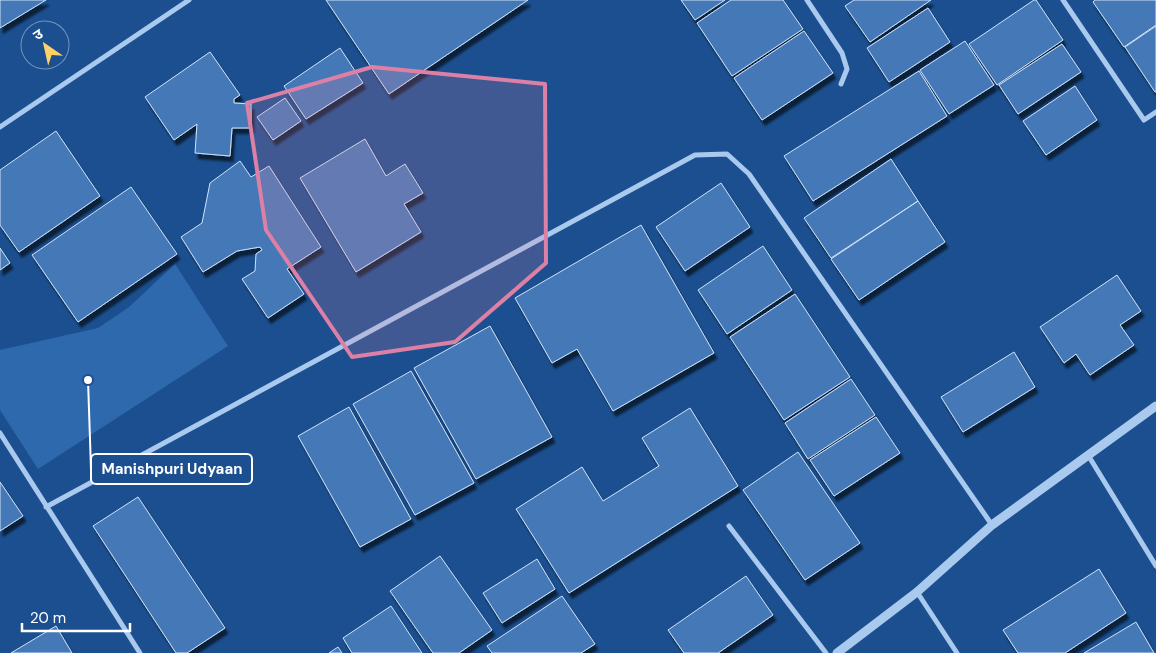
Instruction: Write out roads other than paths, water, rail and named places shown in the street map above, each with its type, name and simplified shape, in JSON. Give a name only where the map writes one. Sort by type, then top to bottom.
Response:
[{"type":"street","points":[[0,127],[189,0]]},
{"type":"street","points":[[807,0],[842,53],[847,69],[841,84]]},
{"type":"street","points":[[1063,0],[1144,120],[1156,112]]},
{"type":"street","points":[[46,507],[695,155],[727,154],[749,174],[992,525]]},
{"type":"street","points":[[837,653],[917,592],[992,525],[1156,406]]},
{"type":"street","points":[[0,433],[140,653]]},
{"type":"street","points":[[1088,455],[1156,566]]},
{"type":"street","points":[[729,526],[826,653]]},
{"type":"street","points":[[917,592],[957,653]]},
{"type":"place","name":"Manishpuri Udyaan","points":[[88,380]]}]
